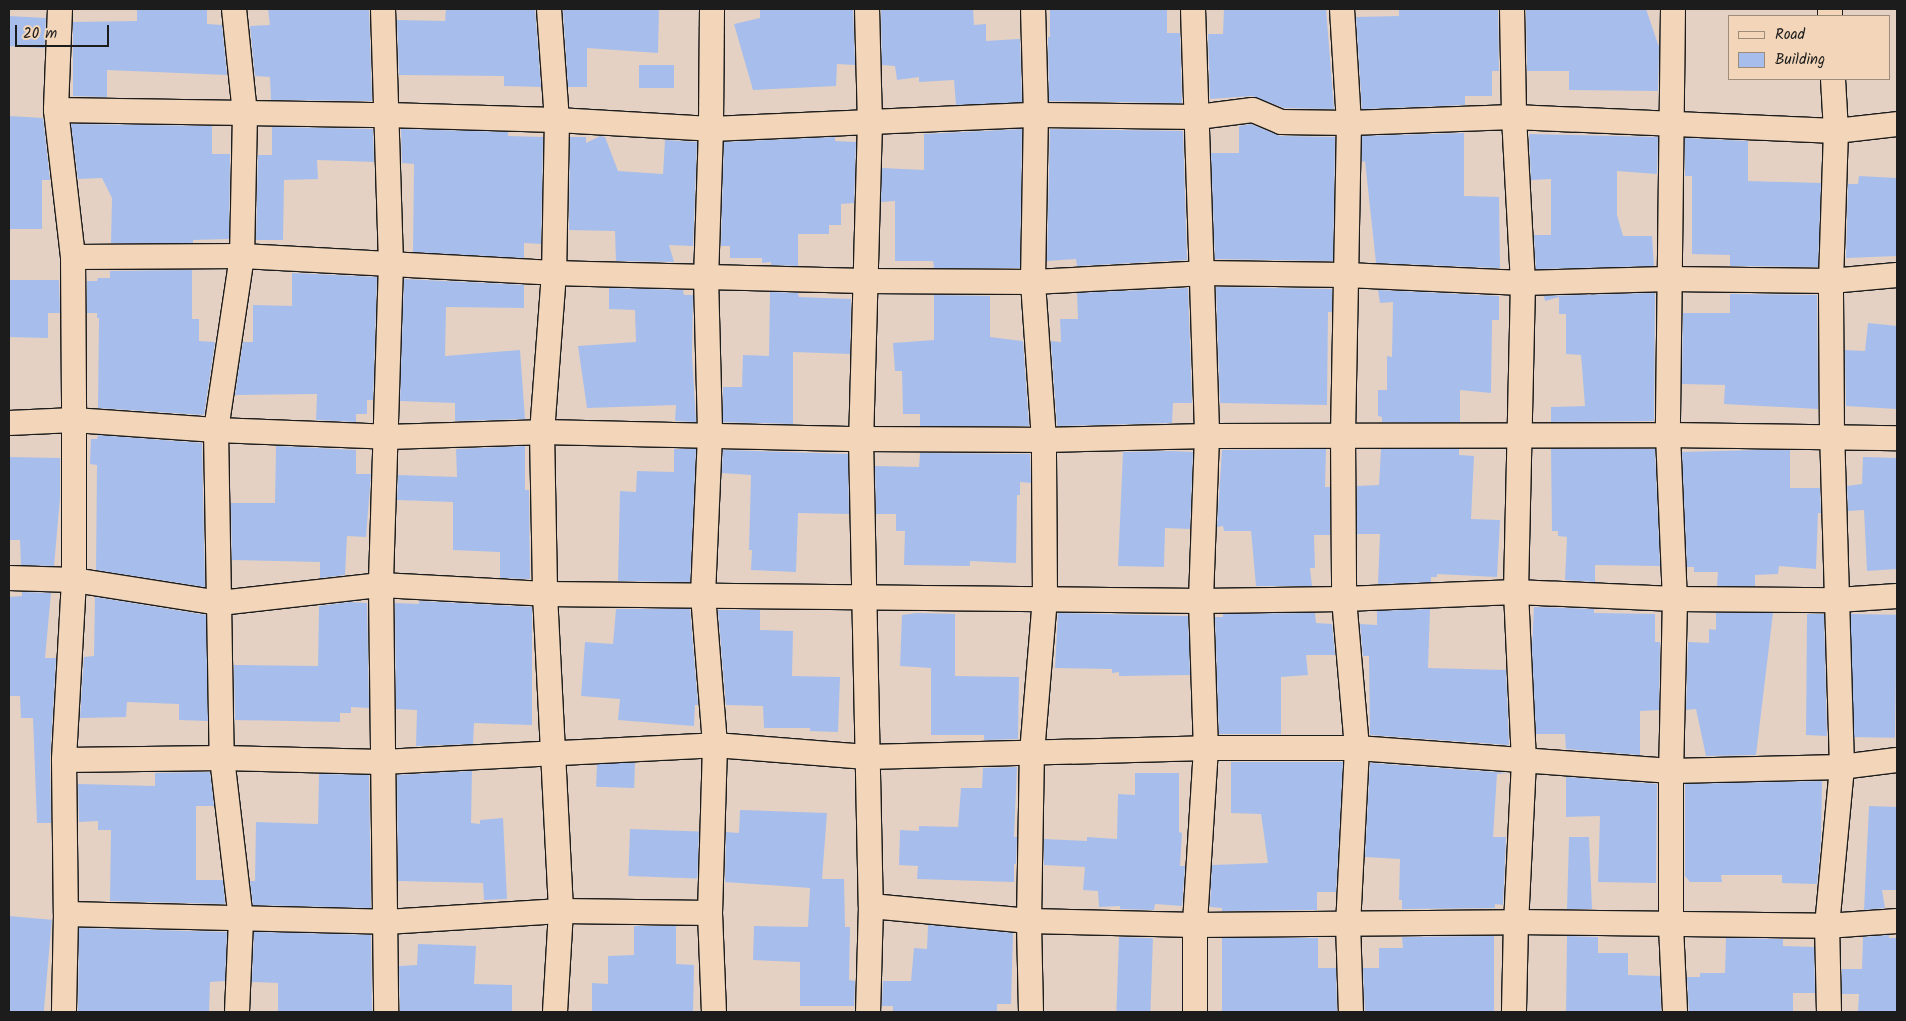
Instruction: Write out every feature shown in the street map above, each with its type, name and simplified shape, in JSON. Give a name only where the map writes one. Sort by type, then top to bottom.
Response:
[{"type":"street","points":[[60,9],[56,110],[73,257],[74,420],[74,580],[64,760],[66,914],[64,1012]]},
{"type":"street","points":[[234,9],[246,114],[242,256],[216,430],[222,758],[241,920],[237,1012]]},
{"type":"street","points":[[383,9],[391,264],[381,585],[386,1012]]},
{"type":"street","points":[[549,9],[557,120],[554,273],[542,432],[545,594],[561,911],[555,1012]]},
{"type":"street","points":[[712,9],[711,129],[706,278],[710,435],[703,595],[715,745],[710,913],[714,1012]]},
{"type":"street","points":[[867,9],[870,122],[861,439],[871,906],[868,1012]]},
{"type":"street","points":[[1031,1012],[1029,921],[1032,753],[1045,598],[1044,440],[1033,282],[1036,115],[1033,9]]},
{"type":"street","points":[[1193,9],[1207,436],[1201,601],[1206,748],[1195,926],[1195,1012]]},
{"type":"street","points":[[1342,9],[1349,123],[1343,436],[1344,599],[1357,748],[1348,923],[1351,1012]]},
{"type":"street","points":[[1512,9],[1514,117],[1523,284],[1516,592],[1524,761],[1516,922],[1514,1012]]},
{"type":"street","points":[[1674,9],[1668,435],[1675,599],[1671,771],[1671,926],[1675,1012]]},
{"type":"street","points":[[1829,1012],[1827,926],[1842,767],[1832,436],[1831,281],[1836,131],[1834,80]]},
{"type":"street","points":[[56,110],[387,115],[557,120],[711,129],[1036,115],[1198,117],[1253,110],[1282,122],[1349,123],[1514,117],[1836,131],[1897,124]]},
{"type":"street","points":[[73,257],[242,256],[554,273],[864,281],[1033,282],[1202,273],[1346,275],[1523,284],[1669,279],[1831,281],[1897,275]]},
{"type":"street","points":[[9,423],[74,420],[216,430],[387,437],[542,432],[861,439],[1044,440],[1207,436],[1668,435],[1897,438]]},
{"type":"street","points":[[9,578],[74,580],[220,603],[381,585],[545,594],[1201,601],[1344,599],[1516,592],[1675,599],[1838,600],[1897,596]]},
{"type":"street","points":[[64,760],[222,758],[382,762],[715,745],[867,757],[1206,748],[1357,748],[1671,771],[1842,767],[1897,760]]},
{"type":"street","points":[[871,906],[1029,921],[1195,926],[1516,922],[1671,926],[1827,926],[1897,921]]},
{"type":"street","points":[[66,914],[241,920],[386,922],[561,911],[710,913]]},
{"type":"building","points":[[137,9],[207,9],[207,24],[222,25],[227,75],[107,70],[107,97],[73,96],[73,22],[137,21]]},
{"type":"building","points":[[268,9],[369,9],[372,101],[271,100],[270,77],[255,76],[250,26],[270,25]]},
{"type":"building","points":[[446,9],[535,9],[541,87],[504,86],[504,76],[399,75],[397,20],[445,21]]},
{"type":"building","points":[[563,9],[659,9],[658,53],[587,48],[587,87],[568,87]]},
{"type":"building","points":[[760,9],[853,9],[855,65],[837,64],[836,86],[753,90],[734,24],[760,18]]},
{"type":"building","points":[[881,9],[973,9],[974,25],[986,24],[986,41],[1020,39],[1022,102],[956,105],[954,80],[919,82],[919,77],[897,80],[895,66],[882,65]]},
{"type":"building","points":[[1050,9],[1167,9],[1167,33],[1180,33],[1182,103],[1049,101],[1048,37],[1050,37]]},
{"type":"building","points":[[1224,9],[1326,9],[1334,109],[1284,108],[1252,96],[1210,99],[1208,34],[1223,34]]},
{"type":"building","points":[[1399,9],[1498,9],[1499,71],[1492,71],[1492,96],[1465,96],[1465,105],[1362,109],[1356,17],[1399,16]]},
{"type":"building","points":[[1526,9],[1646,9],[1659,47],[1658,91],[1569,90],[1569,71],[1527,71]]},
{"type":"building","points":[[9,16],[46,18],[44,48],[9,46]]},
{"type":"building","points":[[639,65],[674,65],[674,88],[639,88]]},
{"type":"building","points":[[9,116],[43,118],[50,180],[42,180],[42,229],[9,229]]},
{"type":"building","points":[[71,124],[212,126],[212,154],[230,154],[229,239],[193,240],[193,243],[111,243],[112,198],[102,178],[78,179]]},
{"type":"building","points":[[1251,124],[1280,136],[1335,137],[1333,261],[1215,259],[1211,153],[1239,153],[1239,126]]},
{"type":"building","points":[[272,127],[373,129],[374,162],[317,160],[318,179],[284,180],[283,240],[256,240],[258,155],[272,155]]},
{"type":"building","points":[[401,129],[508,132],[508,136],[543,137],[541,244],[524,243],[524,258],[413,252],[414,164],[402,163]]},
{"type":"building","points":[[1022,129],[1020,268],[934,268],[933,261],[895,261],[895,201],[881,202],[882,168],[924,170],[924,134]]},
{"type":"building","points":[[1050,129],[1183,131],[1187,260],[1077,266],[1076,259],[1047,261]]},
{"type":"building","points":[[1464,133],[1464,196],[1499,197],[1500,268],[1376,263],[1365,161],[1362,162],[1362,136]]},
{"type":"building","points":[[1529,134],[1658,137],[1657,174],[1617,171],[1617,215],[1623,236],[1652,236],[1654,266],[1536,269],[1534,235],[1551,235],[1551,179],[1531,180]]},
{"type":"building","points":[[600,136],[605,137],[618,171],[663,174],[665,140],[697,142],[693,246],[669,245],[674,262],[616,261],[615,231],[569,230],[570,137],[586,137],[586,143]]},
{"type":"building","points":[[835,137],[835,141],[856,142],[854,203],[841,204],[841,225],[829,225],[829,234],[798,234],[798,266],[771,265],[771,262],[762,263],[762,258],[730,258],[730,246],[721,246],[724,142]]},
{"type":"building","points":[[1685,138],[1748,141],[1748,181],[1821,183],[1818,267],[1730,266],[1730,255],[1692,254],[1692,176],[1685,176]]},
{"type":"building","points":[[1859,176],[1897,178],[1897,256],[1846,258],[1848,184],[1858,184]]},
{"type":"building","points":[[192,270],[192,319],[199,319],[199,341],[215,342],[204,415],[98,408],[99,318],[97,318],[97,313],[87,313],[87,281],[97,281],[98,278],[110,278],[110,271]]},
{"type":"building","points":[[292,273],[377,277],[373,400],[367,400],[367,414],[356,414],[356,422],[316,420],[317,394],[235,395],[243,342],[253,342],[253,305],[292,306]]},
{"type":"building","points":[[404,279],[524,285],[524,308],[446,307],[445,356],[520,350],[525,419],[455,421],[455,403],[400,401]]},
{"type":"building","points":[[9,280],[59,280],[60,313],[48,313],[48,338],[9,337]]},
{"type":"building","points":[[1216,287],[1332,289],[1332,312],[1328,312],[1327,405],[1220,403]]},
{"type":"building","points":[[609,288],[683,290],[684,295],[693,295],[692,356],[696,422],[675,421],[676,405],[587,408],[578,346],[636,342],[635,310],[609,309]]},
{"type":"building","points":[[1188,288],[1192,403],[1173,403],[1172,423],[1057,426],[1051,341],[1061,342],[1060,319],[1078,319],[1077,293]]},
{"type":"building","points":[[1378,290],[1499,296],[1499,320],[1492,320],[1491,393],[1460,390],[1460,422],[1382,422],[1382,417],[1378,416],[1378,390],[1387,390],[1387,356],[1392,357],[1393,302],[1380,303]]},
{"type":"building","points":[[770,292],[798,293],[799,297],[851,299],[850,354],[793,352],[793,424],[723,422],[723,387],[742,387],[743,355],[769,356]]},
{"type":"building","points":[[1655,293],[1654,421],[1551,422],[1551,407],[1585,406],[1581,355],[1566,354],[1566,314],[1559,314],[1559,297],[1545,301],[1544,296]]},
{"type":"building","points":[[1730,294],[1817,295],[1818,409],[1724,404],[1725,385],[1682,384],[1683,313],[1730,313]]},
{"type":"building","points":[[934,295],[990,296],[990,337],[1023,341],[1029,426],[920,426],[920,414],[903,414],[902,371],[895,371],[893,343],[934,340]]},
{"type":"building","points":[[1868,323],[1897,326],[1897,409],[1846,406],[1845,350],[1865,351]]},
{"type":"building","points":[[98,435],[202,443],[205,587],[96,570],[97,465],[90,464],[91,439],[97,439]]},
{"type":"building","points":[[276,446],[356,450],[356,474],[371,474],[366,537],[347,536],[345,575],[320,578],[320,562],[232,560],[231,503],[275,503]]},
{"type":"building","points":[[525,446],[525,490],[529,490],[530,579],[500,578],[500,552],[453,550],[453,502],[397,500],[398,475],[457,477],[456,449]]},
{"type":"building","points":[[674,449],[696,449],[690,582],[618,581],[620,491],[636,492],[637,471],[674,472]]},
{"type":"building","points":[[1326,449],[1325,487],[1330,487],[1330,535],[1314,535],[1315,568],[1310,568],[1312,586],[1256,586],[1251,531],[1224,531],[1223,526],[1217,527],[1222,450]]},
{"type":"building","points":[[1381,449],[1459,449],[1459,455],[1474,456],[1471,519],[1500,520],[1497,577],[1437,574],[1437,577],[1431,577],[1431,582],[1378,584],[1380,534],[1357,534],[1357,486],[1379,485]]},
{"type":"building","points":[[1551,449],[1655,449],[1660,566],[1595,565],[1595,582],[1565,580],[1567,537],[1558,536],[1558,531],[1552,531]]},
{"type":"building","points":[[723,450],[848,454],[849,514],[798,513],[796,572],[751,570],[752,550],[749,550],[751,475],[722,473]]},
{"type":"building","points":[[1790,450],[1790,488],[1820,488],[1821,513],[1818,513],[1816,569],[1779,566],[1778,574],[1755,575],[1755,586],[1717,586],[1718,572],[1694,572],[1694,567],[1687,567],[1682,452]]},
{"type":"building","points":[[1123,452],[1193,452],[1190,529],[1165,528],[1164,567],[1118,566]]},
{"type":"building","points":[[920,453],[1030,454],[1031,483],[1020,482],[1020,495],[1017,495],[1016,563],[970,561],[970,566],[904,565],[905,531],[896,531],[896,514],[876,514],[875,466],[919,467]]},
{"type":"building","points":[[9,457],[60,458],[60,498],[54,566],[21,565],[20,540],[9,540]]},
{"type":"building","points":[[1863,457],[1897,458],[1897,569],[1867,571],[1864,510],[1848,511],[1847,486],[1862,484]]},
{"type":"building","points":[[22,592],[51,593],[45,658],[56,658],[50,759],[51,823],[37,823],[33,718],[21,718],[20,696],[9,696],[9,597],[22,596]]},
{"type":"building","points":[[95,597],[206,615],[208,721],[179,720],[179,704],[127,702],[126,717],[80,718],[84,657],[94,656]]},
{"type":"building","points":[[419,601],[532,607],[532,725],[474,723],[473,744],[416,746],[417,710],[396,709],[395,603],[419,604]]},
{"type":"building","points":[[350,602],[367,603],[369,708],[351,707],[351,713],[340,713],[340,722],[235,720],[234,665],[318,666],[319,606]]},
{"type":"building","points":[[1534,607],[1594,609],[1594,613],[1655,614],[1655,642],[1660,642],[1659,710],[1640,711],[1640,755],[1566,749],[1565,734],[1536,734],[1532,648]]},
{"type":"building","points":[[616,609],[690,609],[698,705],[695,705],[694,726],[618,720],[620,699],[581,696],[585,642],[613,644]]},
{"type":"building","points":[[1430,609],[1428,668],[1506,670],[1509,745],[1370,735],[1369,656],[1363,656],[1360,624],[1377,625],[1377,611]]},
{"type":"building","points":[[718,610],[760,610],[760,630],[793,631],[792,676],[840,677],[838,732],[810,731],[810,728],[764,728],[763,706],[726,705]]},
{"type":"building","points":[[916,613],[955,614],[955,676],[1019,677],[1018,739],[984,740],[984,735],[931,735],[931,668],[900,666],[902,615]]},
{"type":"building","points":[[1058,613],[1188,616],[1190,675],[1119,676],[1119,672],[1112,673],[1112,669],[1055,668]]},
{"type":"building","points":[[1315,613],[1316,623],[1332,624],[1335,655],[1306,655],[1308,675],[1281,677],[1281,734],[1219,734],[1215,617],[1223,617],[1223,614]]},
{"type":"building","points":[[1716,613],[1773,613],[1756,755],[1706,756],[1696,709],[1686,710],[1688,642],[1709,643],[1709,629],[1716,630]]},
{"type":"building","points":[[1807,614],[1824,614],[1827,736],[1806,735]]},
{"type":"building","points":[[1851,614],[1897,615],[1895,738],[1849,737]]},
{"type":"building","points":[[597,762],[635,763],[634,788],[596,787]]},
{"type":"building","points":[[1231,762],[1343,762],[1336,892],[1317,892],[1317,910],[1222,911],[1222,908],[1210,907],[1212,865],[1268,863],[1261,814],[1231,813]]},
{"type":"building","points":[[1370,763],[1508,773],[1497,774],[1493,837],[1506,837],[1503,905],[1495,904],[1495,908],[1402,909],[1402,900],[1399,900],[1400,859],[1365,857]]},
{"type":"building","points":[[1017,767],[1014,837],[1017,837],[1014,882],[917,879],[918,866],[899,865],[900,830],[919,831],[919,826],[958,827],[961,788],[982,788],[983,768]]},
{"type":"building","points":[[472,771],[471,823],[480,824],[480,820],[503,818],[507,899],[484,900],[483,883],[398,881],[397,775]]},
{"type":"building","points":[[210,772],[214,806],[196,806],[196,880],[223,880],[225,904],[110,901],[111,830],[98,830],[98,821],[79,822],[78,784],[155,786],[155,773]]},
{"type":"building","points":[[1135,773],[1179,773],[1179,832],[1182,833],[1180,866],[1185,866],[1182,906],[1155,904],[1154,910],[1120,909],[1120,906],[1099,907],[1098,891],[1083,890],[1085,867],[1044,865],[1044,839],[1087,841],[1087,837],[1117,839],[1118,794],[1135,795]]},
{"type":"building","points":[[319,774],[369,775],[371,908],[253,905],[250,881],[255,881],[256,822],[318,824]]},
{"type":"building","points":[[1566,777],[1657,784],[1656,883],[1598,882],[1600,816],[1566,817]]},
{"type":"building","points":[[1822,781],[1821,840],[1817,884],[1782,883],[1782,875],[1721,875],[1722,882],[1690,882],[1685,876],[1685,784]]},
{"type":"building","points":[[1869,806],[1897,807],[1897,890],[1882,890],[1885,908],[1864,910]]},
{"type":"building","points":[[740,810],[827,813],[822,879],[844,879],[845,927],[850,927],[849,980],[855,981],[854,1006],[800,1006],[800,962],[753,960],[754,926],[808,927],[810,888],[725,882],[726,832],[739,833]]},
{"type":"building","points":[[630,829],[699,831],[697,878],[628,876]]},
{"type":"building","points":[[1569,837],[1589,837],[1592,909],[1567,909]]},
{"type":"building","points":[[9,916],[52,920],[44,1012],[9,1012]]},
{"type":"building","points":[[928,925],[1013,933],[1011,1004],[997,1004],[997,1012],[893,1012],[893,1006],[882,1006],[883,981],[911,981],[914,948],[927,949]]},
{"type":"building","points":[[634,926],[676,926],[676,964],[694,965],[693,1012],[592,1012],[592,983],[608,984],[608,956],[634,955]]},
{"type":"building","points":[[79,928],[227,932],[225,981],[210,982],[209,1012],[78,1012]]},
{"type":"building","points":[[254,932],[371,935],[372,1012],[278,1012],[278,983],[252,982]]},
{"type":"building","points":[[1889,935],[1889,938],[1897,938],[1897,1012],[1858,1011],[1859,994],[1842,994],[1842,969],[1862,969],[1863,937]]},
{"type":"building","points":[[1494,936],[1494,1012],[1365,1012],[1363,968],[1379,968],[1379,948],[1403,948],[1402,937]]},
{"type":"building","points":[[1567,936],[1598,937],[1598,953],[1628,953],[1628,975],[1660,976],[1661,1012],[1566,1012]]},
{"type":"building","points":[[1119,937],[1153,938],[1150,1012],[1116,1011]]},
{"type":"building","points":[[1222,938],[1318,938],[1318,968],[1336,968],[1337,1012],[1222,1012]]},
{"type":"building","points":[[1726,938],[1783,939],[1783,946],[1814,947],[1815,993],[1793,993],[1793,1012],[1689,1012],[1687,977],[1700,977],[1700,973],[1725,973]]},
{"type":"building","points":[[418,944],[476,946],[474,984],[512,985],[512,1012],[400,1012],[399,966],[417,965]]}]
